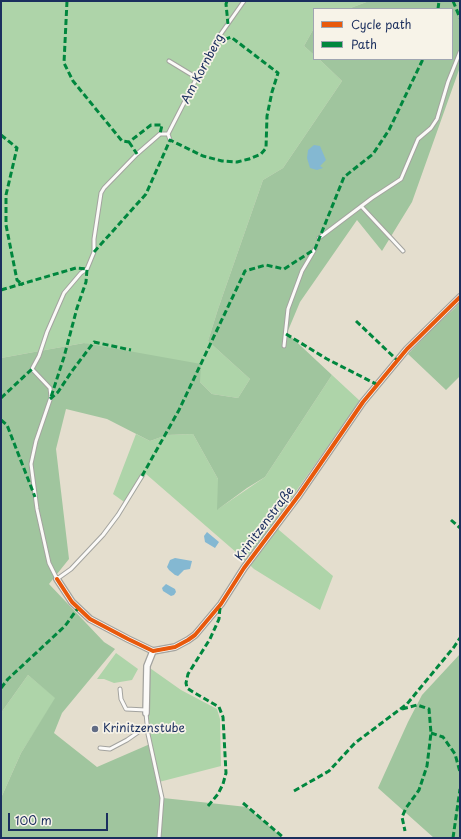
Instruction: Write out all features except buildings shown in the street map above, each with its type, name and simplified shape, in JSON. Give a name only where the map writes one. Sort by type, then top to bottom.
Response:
[{"type":"street","name":"Krinitzenstraße","points":[[153,650],[181,645],[195,635],[221,604],[244,568],[299,495],[363,402],[407,350],[460,298]]},
{"type":"street","points":[[57,580],[72,602],[90,619],[153,650],[147,666],[146,712]]},
{"type":"lane","name":"Am Kornberg","points":[[168,134],[218,38],[244,1]]},
{"type":"lane","points":[[320,238],[361,206],[401,179],[418,139],[431,128],[437,119],[448,82],[460,52]]},
{"type":"lane","points":[[168,61],[197,78]]},
{"type":"lane","points":[[142,476],[103,536],[71,569],[57,580],[49,563],[37,509],[31,464],[36,440],[51,397],[50,388],[32,369],[39,356],[47,332],[64,293],[90,263],[94,252],[94,239],[104,188],[137,154],[160,134],[168,134],[170,140]]},
{"type":"lane","points":[[361,206],[403,250]]},
{"type":"lane","points":[[284,346],[288,309],[302,271],[315,249]]},
{"type":"lane","points":[[120,689],[121,699],[126,709],[146,712],[147,726],[162,798],[160,838]]},
{"type":"lane","points":[[100,748],[110,749],[147,726]]},
{"type":"green space","points":[[1,1],[369,1],[351,8],[313,8],[313,30],[304,46],[313,54],[313,60],[320,60],[342,81],[283,168],[263,180],[218,309],[208,341],[250,379],[238,398],[212,394],[200,382],[84,343],[1,358]]},
{"type":"green space","points":[[369,1],[460,1],[460,67],[412,202],[382,251],[357,220],[300,302],[287,333],[332,375],[265,477],[217,510],[218,479],[193,434],[167,435],[150,441],[107,419],[66,409],[56,449],[69,559],[49,584],[104,642],[115,649],[62,713],[54,733],[97,767],[150,744],[163,798],[247,807],[283,838],[1,838],[1,798],[21,753],[55,698],[28,675],[1,713],[1,358],[84,343],[201,364],[200,382],[212,394],[238,398],[250,379],[208,341],[263,180],[283,168],[342,81],[320,60],[453,60],[453,8],[351,8]]},
{"type":"green space","points":[[313,30],[313,54],[304,46]]},
{"type":"green space","points":[[460,302],[460,376],[446,390],[408,354]]},
{"type":"green space","points":[[332,375],[360,401],[277,518],[279,530],[333,576],[320,610],[254,569],[146,474],[127,504],[113,494],[136,434],[150,441],[167,435],[193,434],[218,479],[218,509],[265,477]]},
{"type":"green space","points":[[116,653],[138,669],[132,680],[114,683],[104,679],[97,679]]},
{"type":"green space","points":[[460,654],[460,838],[434,838],[378,788],[422,695]]},
{"type":"green space","points":[[147,666],[181,690],[217,709],[220,719],[221,766],[159,782],[148,734]]},
{"type":"green space","points":[[28,675],[56,698],[21,753],[1,798],[1,713]]},
{"type":"water","points":[[314,145],[320,146],[326,160],[320,166],[323,168],[317,170],[310,168],[307,158],[308,150]]},
{"type":"water","points":[[207,532],[219,542],[215,548],[205,542],[204,536]]},
{"type":"water","points":[[175,558],[192,561],[190,569],[184,570],[178,576],[175,575],[167,567],[170,560]]},
{"type":"water","points":[[166,584],[175,589],[176,592],[174,595],[171,596],[163,591],[162,588]]},
{"type":"marked path","points":[[67,1],[64,63],[73,81],[122,141],[129,142],[151,125],[162,125],[160,134]]},
{"type":"marked path","points":[[227,1],[228,24]]},
{"type":"marked path","points":[[438,8],[439,1]]},
{"type":"marked path","points":[[453,1],[460,18]]},
{"type":"marked path","points":[[94,252],[146,194],[170,140],[203,156],[222,161],[237,162],[249,159],[261,154],[266,148],[267,116],[278,73],[231,37],[215,43]]},
{"type":"marked path","points":[[142,476],[179,410],[245,271],[266,265],[284,269],[315,249],[344,177],[373,154],[389,130],[423,60]]},
{"type":"marked path","points":[[1,135],[17,148],[6,195],[6,225],[17,280],[23,285]]},
{"type":"marked path","points":[[129,142],[137,154]]},
{"type":"marked path","points":[[1,290],[76,268],[87,269],[86,282],[51,397]]},
{"type":"marked path","points":[[356,321],[398,361]]},
{"type":"marked path","points":[[286,334],[327,359],[378,385]]},
{"type":"marked path","points":[[50,399],[58,392],[94,342],[131,350]]},
{"type":"marked path","points":[[1,398],[32,369]]},
{"type":"marked path","points":[[1,420],[7,425],[35,497]]},
{"type":"marked path","points":[[451,520],[460,528]]},
{"type":"marked path","points":[[208,806],[218,794],[226,773],[223,717],[219,707],[187,688],[186,683],[188,674],[210,639],[219,619],[220,607]]},
{"type":"marked path","points":[[1,688],[8,679],[65,626],[78,608]]},
{"type":"marked path","points":[[294,791],[329,771],[355,743],[407,704],[460,638]]},
{"type":"marked path","points":[[402,709],[417,705],[429,709],[431,733],[427,766],[419,790],[406,808],[402,817],[405,831]]},
{"type":"marked path","points":[[431,733],[443,737],[455,754],[460,772]]},
{"type":"marked path","points":[[453,838],[460,789]]},
{"type":"marked path","points":[[243,803],[284,838]]},
{"type":"cycle path","points":[[57,579],[72,602],[90,619],[153,651],[175,647],[188,640],[195,635],[221,604],[244,568],[299,495],[363,402],[407,349],[460,297]]},
{"type":"place","name":"Krinitzenstube","points":[[95,729]]}]
